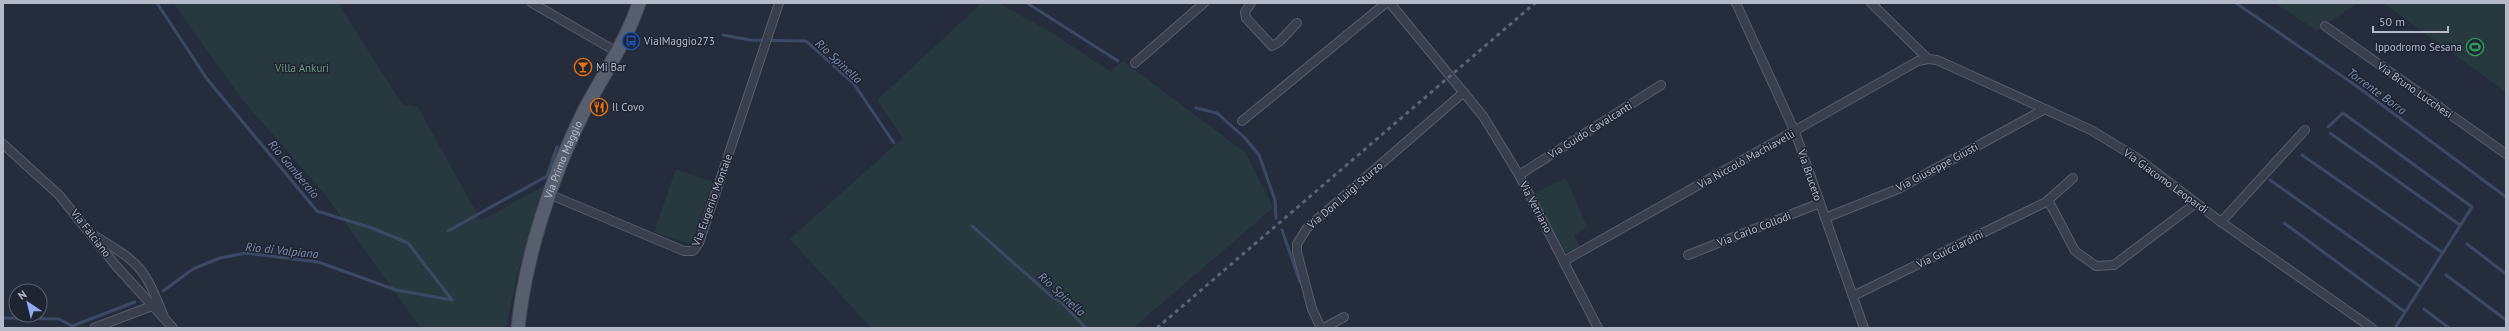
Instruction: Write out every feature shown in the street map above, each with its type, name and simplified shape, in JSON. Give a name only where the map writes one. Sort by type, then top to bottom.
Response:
[{"type":"main road","name":"Via Primo Maggio","points":[[518,328],[525,281],[551,195],[574,133],[617,52],[639,3]]},
{"type":"street","points":[[532,3],[617,52]]},
{"type":"street","name":"Via Eugenio Montale","points":[[551,195],[684,252],[693,251],[699,243],[779,3]]},
{"type":"street","points":[[1135,63],[1204,3]]},
{"type":"street","points":[[1251,3],[1245,12],[1246,18],[1272,46],[1279,42],[1297,23]]},
{"type":"street","points":[[1242,121],[1386,3]]},
{"type":"street","name":"Via Vetriano","points":[[1390,3],[1464,92],[1519,175],[1598,328]]},
{"type":"street","name":"Via Bruceto","points":[[1736,3],[1795,132],[1864,328]]},
{"type":"street","name":"Via Giacomo Leopardi","points":[[1871,3],[1928,59],[1937,60],[2091,130],[2137,158],[2221,222],[2372,328]]},
{"type":"street","name":"Via Bruno Lucchesi","points":[[2324,26],[2506,154]]},
{"type":"street","name":"Via Niccolò Machiavelli","points":[[1564,261],[1795,132],[1918,61],[1928,59]]},
{"type":"street","name":"Via Guido Cavalcanti","points":[[1519,175],[1662,85]]},
{"type":"street","name":"Via Don Luigi Sturzo","points":[[1344,317],[1322,328],[1312,310],[1297,252],[1297,244],[1307,228],[1464,92]]},
{"type":"street","name":"Via Giuseppe Giusti","points":[[1825,218],[1898,189],[2045,109]]},
{"type":"street","points":[[2221,222],[2305,130]]},
{"type":"street","name":"Via Falciano","points":[[3,144],[59,195],[152,306],[173,328]]},
{"type":"street","name":"Via Guicciardini","points":[[1853,296],[2048,200],[2073,178]]},
{"type":"street","points":[[2048,200],[2075,251],[2096,266],[2114,265],[2196,203]]},
{"type":"street","name":"Via Carlo Collodi","points":[[1688,255],[1820,203]]},
{"type":"street","points":[[91,233],[125,254],[142,269],[149,279],[166,320]]},
{"type":"street","points":[[94,328],[152,306]]},
{"type":"green space","name":"Villa Ankuri","points":[[173,3],[338,3],[402,104],[418,107],[481,221],[547,184],[517,274],[506,328],[421,328],[324,193],[241,98]]},
{"type":"green space","points":[[982,3],[998,3],[1049,31],[1112,73],[1113,69],[1123,61],[1246,153],[1273,208],[1133,328],[871,328],[790,239],[903,138],[877,100]]},
{"type":"green space","points":[[2275,3],[2357,3],[2317,31]]},
{"type":"green space","name":"Ippodromo Sesana","points":[[2383,3],[2506,3],[2506,92]]},
{"type":"green space","points":[[676,169],[713,182],[691,244],[654,232]]},
{"type":"green space","points":[[1566,178],[1587,227],[1574,235],[1580,247],[1567,253],[1561,249],[1531,195]]},
{"type":"waterway","name":"Rio Gamberaio","points":[[157,3],[207,79],[317,211],[372,228],[408,243],[452,300]]},
{"type":"waterway","points":[[1027,3],[1118,61]]},
{"type":"waterway","name":"Torrente Borra","points":[[2236,3],[2355,85],[2506,197]]},
{"type":"waterway","name":"Rio Spinella","points":[[723,35],[750,40],[806,41],[854,84],[894,143]]},
{"type":"waterway","points":[[1196,108],[1217,113],[1245,138],[1259,155],[1275,200],[1276,218]]},
{"type":"waterway","points":[[2328,127],[2343,113],[2472,207],[2395,328]]},
{"type":"waterway","points":[[2330,133],[2460,225]]},
{"type":"waterway","points":[[448,231],[547,176],[557,147]]},
{"type":"waterway","points":[[2302,155],[2443,253]]},
{"type":"waterway","points":[[2270,180],[2421,287]]},
{"type":"waterway","points":[[2284,223],[2405,312]]},
{"type":"waterway","name":"Rio Spinella","points":[[972,226],[1051,296],[1061,302],[1086,328]]},
{"type":"waterway","points":[[1282,230],[1300,282]]},
{"type":"waterway","points":[[2467,244],[2506,274]]},
{"type":"waterway","name":"Rio di Valpiana","points":[[163,291],[193,269],[220,258],[246,253],[318,262],[396,290],[452,300]]},
{"type":"waterway","points":[[2446,275],[2506,320]]},
{"type":"waterway","points":[[3,318],[59,319],[72,326],[135,302]]},
{"type":"waterway","points":[[2424,309],[2449,328]]},
{"type":"railway","points":[[1157,328],[1535,3]]},
{"type":"place","name":"ViaIMaggio273","points":[[631,41]]},
{"type":"place","name":"Ippodromo Sesana","points":[[2475,47]]},
{"type":"place","name":"Mi Bar","points":[[583,67]]},
{"type":"place","name":"Il Covo","points":[[599,107]]}]
